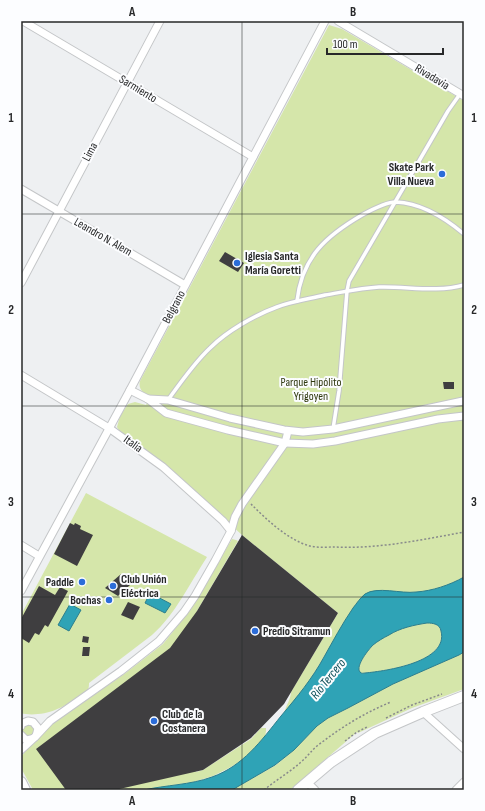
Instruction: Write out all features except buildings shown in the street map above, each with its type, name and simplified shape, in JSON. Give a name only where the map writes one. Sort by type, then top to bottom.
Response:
[{"type":"main road","points":[[298,790],[331,762],[375,733],[464,696]]},
{"type":"main road","points":[[21,782],[25,790]]},
{"type":"street","name":"Sarmiento","points":[[23,21],[253,157]]},
{"type":"street","name":"Lima","points":[[21,283],[160,21]]},
{"type":"street","name":"Belgrano","points":[[21,591],[130,390],[325,21]]},
{"type":"street","name":"Rivadavia","points":[[338,21],[463,92]]},
{"type":"street","name":"Leandro N. Alem","points":[[21,189],[185,285]]},
{"type":"street","name":"Italia","points":[[21,375],[109,428],[163,467],[223,521],[231,531]]},
{"type":"street","points":[[130,390],[148,399],[166,413],[228,430],[285,443],[305,444],[335,441],[438,419],[464,415]]},
{"type":"street","points":[[148,399],[168,400],[230,418],[288,431],[303,432],[333,429],[463,401]]},
{"type":"street","points":[[463,401],[459,404],[458,410],[464,415]]},
{"type":"street","points":[[21,750],[50,721],[121,671],[159,641],[184,612],[215,561],[246,498],[285,443],[288,431]]},
{"type":"street","points":[[21,545],[39,556]]},
{"type":"street","points":[[423,712],[464,749]]},
{"type":"street","points":[[21,726],[27,721],[50,721]]},
{"type":"street","points":[[27,721],[38,728],[35,737]]},
{"type":"street","points":[[21,735],[26,740],[35,737]]},
{"type":"street","points":[[307,782],[315,790]]},
{"type":"street","points":[[456,790],[464,782]]},
{"type":"lane","points":[[333,429],[339,391],[349,281],[441,124],[463,92]]},
{"type":"lane","points":[[297,301],[300,282],[316,251],[346,224],[369,211],[395,202],[411,205],[428,210],[442,217],[464,234]]},
{"type":"lane","points":[[168,400],[210,347],[227,334],[261,314],[278,307],[297,301],[374,287],[450,288],[464,285]]},
{"type":"path","points":[[246,498],[267,520],[293,539],[311,546],[353,548],[383,546],[464,532]]},
{"type":"path","points":[[264,790],[298,765],[315,748],[340,729],[364,714],[391,702]]},
{"type":"green space","name":"Parque Hipólito Yrigoyen","points":[[329,25],[342,29],[464,101],[464,577],[429,591],[407,593],[375,591],[351,612],[310,680],[284,713],[291,692],[338,613],[242,535],[167,466],[120,432],[117,427],[120,416],[128,404],[135,402],[146,405],[151,395],[146,394],[140,389],[140,381]]},
{"type":"green space","name":"Club Unión Eléctrica","points":[[86,493],[207,557],[182,598],[160,627],[152,635],[89,683],[88,689],[85,693],[58,709],[43,713],[21,713],[21,615]]},
{"type":"green space","name":"Club de la Costanera","points":[[232,539],[238,541],[197,611],[196,772],[203,770],[251,739],[261,728],[266,728],[265,737],[252,752],[241,761],[213,776],[193,782],[143,790],[33,790],[21,768],[21,757],[54,722],[123,675],[163,644],[191,609]]},
{"type":"green space","points":[[427,623],[438,625],[441,631],[441,642],[435,650],[426,657],[414,663],[400,667],[374,672],[360,672],[359,666],[363,658],[371,647],[377,642],[397,630]]},
{"type":"green space","points":[[464,652],[464,689],[412,708],[358,733],[357,732],[290,790],[232,790],[276,765],[294,750],[317,726],[328,718],[393,684]]},
{"type":"green space","points":[[28,724],[33,726],[35,731],[33,736],[28,738],[23,736],[21,731],[23,726]]},
{"type":"water","name":"Río Tercero","points":[[464,577],[464,652],[393,684],[328,718],[317,726],[294,750],[275,765],[232,790],[144,790],[204,780],[223,772],[251,752],[304,688],[349,614],[365,594],[382,590],[410,592],[422,591],[441,587]],"holes":[[[427,623],[436,624],[439,627],[441,631],[441,642],[435,650],[426,657],[414,663],[387,670],[360,672],[359,666],[363,658],[371,647],[377,642],[402,629]]]},
{"type":"water","points":[[150,593],[171,604],[165,613],[145,603]]},
{"type":"water","points":[[70,604],[81,610],[69,631],[58,625]]},
{"type":"place","name":"Skate Park Villa Nueva","points":[[442,174]]},
{"type":"place","name":"Iglesia Santa María Goretti","points":[[237,263]]},
{"type":"place","name":"Paddle","points":[[82,582]]},
{"type":"place","name":"Club Unión Eléctrica","points":[[113,586]]},
{"type":"place","name":"Bochas","points":[[109,600]]},
{"type":"place","name":"Predio Sitramun","points":[[255,631]]},
{"type":"place","name":"Club de la Costanera","points":[[154,721]]}]
